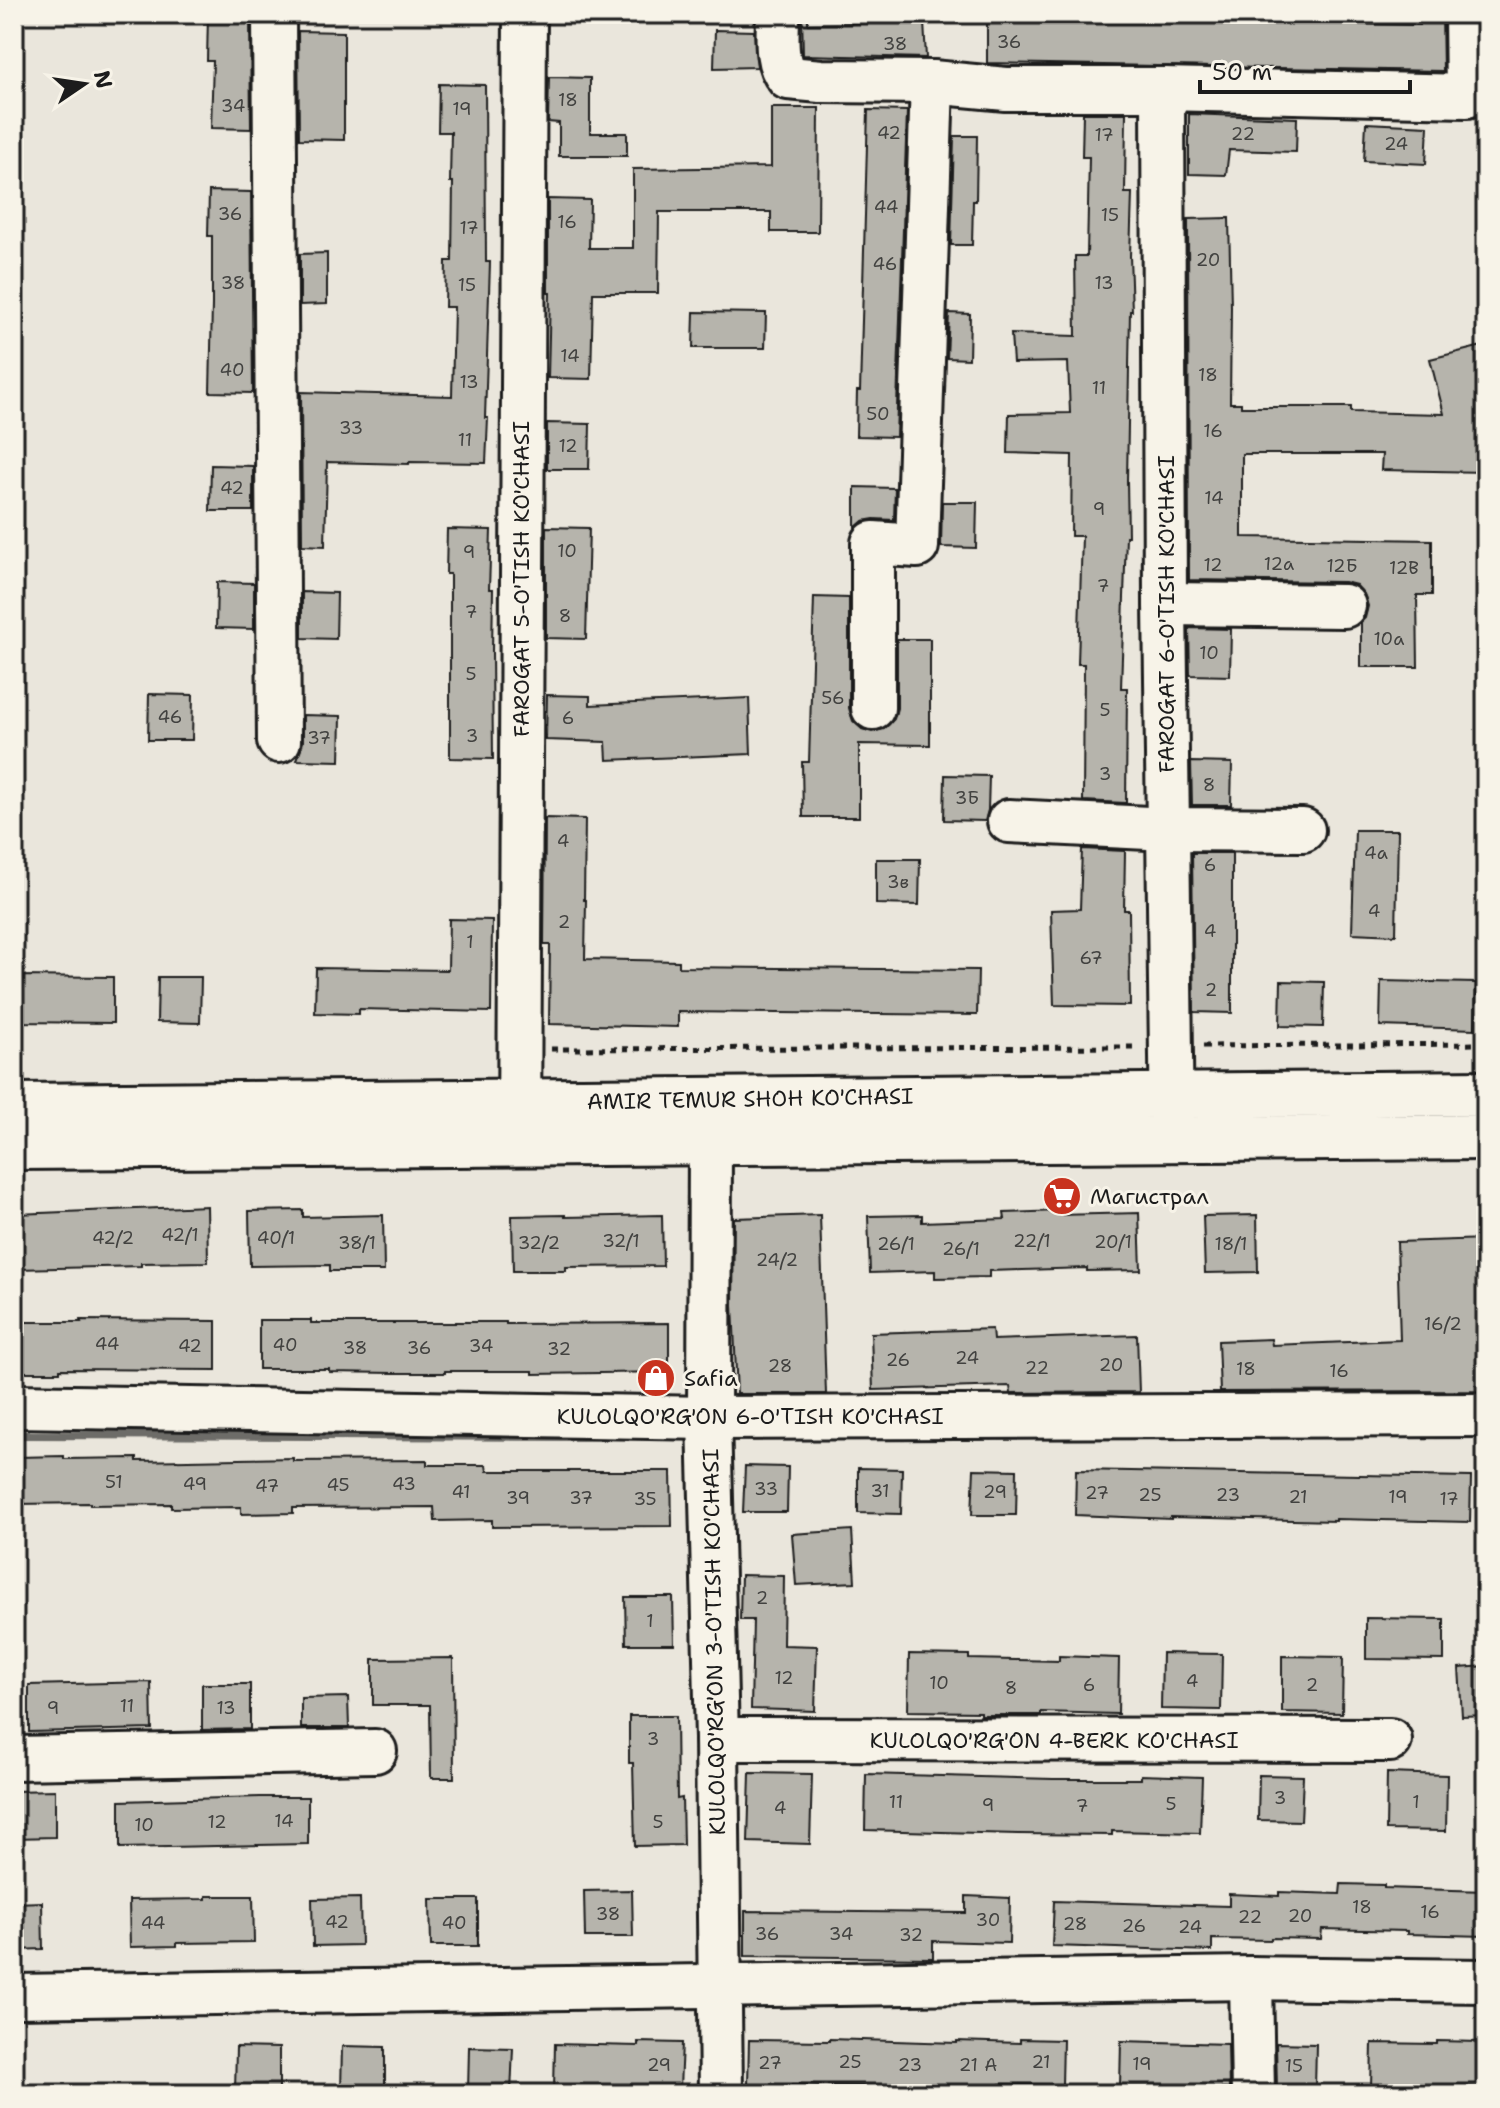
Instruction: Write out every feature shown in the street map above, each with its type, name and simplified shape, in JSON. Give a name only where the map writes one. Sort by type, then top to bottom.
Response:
[{"type":"main road","name":"AMIR TEMUR SHOH KO'CHASI","points":[[14,1147],[1171,1095],[1486,1093]]},
{"type":"main road","name":"AMIR TEMUR SHOH KO'CHASI","points":[[14,1106],[518,1122],[710,1142],[1486,1137]]},
{"type":"street","points":[[274,14],[279,741]]},
{"type":"street","name":"FAROGAT 5-O'TISH KO'CHASI","points":[[518,1122],[525,14]]},
{"type":"street","points":[[778,14],[779,59],[782,71],[788,78],[932,82],[1006,89],[1467,96],[1466,14]]},
{"type":"street","points":[[873,708],[873,543],[917,546],[932,82]]},
{"type":"street","name":"FAROGAT 6-O'TISH KO'CHASI","points":[[1163,89],[1165,604],[1172,1139]]},
{"type":"street","points":[[1165,604],[1344,606]]},
{"type":"street","points":[[1009,821],[1168,829],[1303,830]]},
{"type":"street","name":"KULOLQO'RG'ON 3-O'TISH KO'CHASI","points":[[710,1142],[709,1418],[721,2094]]},
{"type":"street","name":"KULOLQO'RG'ON 6-O'TISH KO'CHASI","points":[[14,1406],[709,1418],[1486,1415]]},
{"type":"street","name":"KULOLQO'RG'ON 4-BERK KO'CHASI","points":[[717,1739],[1390,1740]]},
{"type":"street","points":[[14,1758],[375,1751]]},
{"type":"street","points":[[1251,1978],[1253,2094]]},
{"type":"street","points":[[14,1996],[1251,1978],[1486,1981]]},
{"type":"path","points":[[518,1049],[1486,1044]]},
{"type":"building","points":[[802,14],[808,14],[808,24],[924,22],[926,58],[803,55]]},
{"type":"building","points":[[1058,14],[1138,14],[1138,19],[1221,22],[1420,25],[1420,14],[1442,14],[1443,71],[987,63],[987,19],[1058,20]]},
{"type":"building","points":[[208,15],[250,16],[251,129],[211,128],[213,61],[207,61]]},
{"type":"building","points":[[715,30],[754,31],[757,67],[714,68]]},
{"type":"building","points":[[298,31],[344,32],[344,140],[299,139]]},
{"type":"building","points":[[549,77],[590,78],[590,133],[627,133],[627,156],[559,156],[559,123],[548,122]]},
{"type":"building","points":[[439,84],[485,85],[486,262],[490,262],[486,463],[327,462],[325,546],[302,545],[301,392],[452,396],[454,307],[445,307],[446,261],[452,261],[451,132],[438,132]]},
{"type":"building","points":[[771,108],[819,108],[818,232],[771,232],[771,212],[659,212],[658,293],[593,293],[591,379],[548,378],[548,199],[590,200],[589,248],[633,248],[633,169],[771,167]]},
{"type":"building","points":[[868,110],[907,111],[896,437],[856,436]]},
{"type":"building","points":[[1083,113],[1126,113],[1125,193],[1132,193],[1128,536],[1121,688],[1127,688],[1126,803],[1083,801],[1084,664],[1078,664],[1082,536],[1071,536],[1072,455],[1008,453],[1009,414],[1070,413],[1068,362],[1013,363],[1011,334],[1076,336],[1075,256],[1087,256],[1089,157],[1082,157]]},
{"type":"building","points":[[1189,114],[1297,118],[1296,152],[1229,150],[1226,175],[1189,174]]},
{"type":"building","points":[[1366,123],[1428,126],[1426,164],[1364,161]]},
{"type":"building","points":[[954,136],[977,136],[972,245],[951,245]]},
{"type":"building","points":[[209,191],[251,192],[253,393],[210,392],[212,236],[208,236]]},
{"type":"building","points":[[1229,218],[1230,403],[1241,403],[1241,407],[1351,407],[1351,412],[1444,414],[1430,359],[1486,345],[1486,472],[1381,470],[1382,454],[1242,454],[1242,537],[1432,540],[1432,595],[1417,595],[1418,667],[1361,667],[1361,622],[1368,606],[1364,594],[1356,585],[1344,582],[1189,580],[1188,219]]},
{"type":"building","points":[[327,253],[327,304],[300,305],[300,254]]},
{"type":"building","points":[[694,312],[766,313],[765,348],[693,348]]},
{"type":"building","points":[[949,313],[970,314],[969,359],[947,358]]},
{"type":"building","points":[[547,423],[590,424],[589,469],[547,469]]},
{"type":"building","points":[[211,465],[253,466],[253,511],[210,511]]},
{"type":"building","points":[[855,487],[895,488],[894,520],[863,521],[855,528]]},
{"type":"building","points":[[942,502],[977,502],[976,548],[941,547]]},
{"type":"building","points":[[546,527],[589,528],[586,639],[546,638]]},
{"type":"building","points":[[447,529],[491,530],[489,589],[493,589],[493,759],[450,758],[450,574],[446,574]]},
{"type":"building","points":[[217,582],[254,583],[254,629],[216,628]]},
{"type":"building","points":[[302,592],[337,593],[336,639],[302,638]]},
{"type":"building","points":[[814,597],[849,598],[849,708],[853,721],[862,729],[872,732],[884,729],[894,719],[897,708],[897,639],[930,639],[930,745],[859,744],[859,817],[803,817],[802,762],[809,762]]},
{"type":"building","points":[[1189,628],[1231,629],[1230,676],[1190,675]]},
{"type":"building","points":[[149,694],[193,695],[192,740],[148,740]]},
{"type":"building","points":[[547,695],[590,696],[590,705],[749,698],[751,754],[607,760],[606,742],[546,740]]},
{"type":"building","points":[[303,715],[341,716],[340,761],[297,760],[303,742]]},
{"type":"building","points":[[1191,762],[1232,763],[1231,805],[1192,805]]},
{"type":"building","points":[[945,775],[989,776],[985,821],[944,820]]},
{"type":"building","points":[[545,818],[585,819],[585,959],[679,961],[679,967],[978,970],[977,1015],[678,1012],[678,1027],[549,1024],[550,945],[544,945]]},
{"type":"building","points":[[1355,830],[1398,830],[1396,935],[1352,933]]},
{"type":"building","points":[[1082,849],[1125,851],[1124,910],[1129,910],[1130,1006],[1054,1005],[1051,910],[1080,909]]},
{"type":"building","points":[[1192,853],[1232,853],[1232,1013],[1194,1012]]},
{"type":"building","points":[[876,859],[920,859],[919,905],[876,904]]},
{"type":"building","points":[[449,919],[492,920],[491,1012],[359,1009],[359,1014],[315,1013],[316,968],[448,970]]},
{"type":"building","points":[[14,976],[113,977],[113,1023],[14,1022]]},
{"type":"building","points":[[158,977],[201,977],[200,1023],[157,1022]]},
{"type":"building","points":[[1281,981],[1324,982],[1323,1027],[1280,1026]]},
{"type":"building","points":[[1381,981],[1476,983],[1475,1029],[1380,1026]]},
{"type":"building","points":[[207,1206],[208,1262],[17,1269],[17,1214]]},
{"type":"building","points":[[303,1210],[303,1217],[383,1215],[384,1271],[330,1271],[330,1265],[250,1266],[249,1211]]},
{"type":"building","points":[[1058,1211],[1058,1215],[1139,1213],[1141,1270],[989,1271],[989,1277],[935,1278],[935,1271],[870,1273],[868,1216],[922,1215],[922,1222],[1005,1219],[1004,1213]]},
{"type":"building","points":[[662,1215],[663,1266],[513,1271],[512,1216]]},
{"type":"building","points":[[820,1215],[826,1394],[737,1394],[733,1305],[734,1218]]},
{"type":"building","points":[[1257,1215],[1258,1272],[1205,1273],[1203,1216]]},
{"type":"building","points":[[1486,1239],[1486,1391],[1220,1392],[1218,1341],[1271,1339],[1272,1345],[1400,1340],[1397,1242]]},
{"type":"building","points":[[259,1320],[311,1320],[311,1323],[669,1323],[669,1372],[394,1373],[259,1369]]},
{"type":"building","points":[[216,1321],[216,1370],[60,1369],[60,1372],[14,1372],[14,1322]]},
{"type":"building","points":[[992,1329],[993,1340],[1137,1335],[1139,1392],[1011,1393],[1010,1386],[873,1390],[871,1333]]},
{"type":"building","points":[[64,1456],[64,1459],[137,1458],[137,1461],[293,1458],[293,1461],[427,1460],[427,1465],[486,1465],[487,1471],[671,1471],[672,1526],[492,1527],[492,1520],[435,1521],[434,1507],[293,1508],[293,1513],[241,1514],[241,1507],[16,1504],[16,1457]]},
{"type":"building","points":[[745,1466],[788,1467],[787,1512],[743,1512]]},
{"type":"building","points":[[858,1468],[902,1469],[901,1514],[858,1513]]},
{"type":"building","points":[[974,1469],[1017,1470],[1016,1515],[972,1515]]},
{"type":"building","points":[[1076,1470],[1471,1477],[1470,1522],[1075,1515]]},
{"type":"building","points":[[852,1530],[855,1582],[796,1585],[792,1534]]},
{"type":"building","points":[[741,1575],[784,1576],[783,1645],[817,1646],[815,1711],[751,1709],[753,1620],[740,1620]]},
{"type":"building","points":[[625,1597],[673,1597],[674,1644],[626,1644]]},
{"type":"building","points":[[1366,1618],[1444,1619],[1444,1660],[1366,1659]]},
{"type":"building","points":[[1162,1653],[1222,1654],[1221,1710],[1161,1709]]},
{"type":"building","points":[[909,1654],[1059,1661],[1059,1656],[1119,1658],[1118,1714],[1041,1712],[1041,1715],[981,1715],[981,1712],[908,1711]]},
{"type":"building","points":[[1282,1656],[1343,1657],[1342,1713],[1282,1712]]},
{"type":"building","points":[[453,1658],[454,1778],[431,1778],[430,1705],[373,1705],[373,1659]]},
{"type":"building","points":[[1486,1666],[1486,1715],[1462,1716],[1459,1668]]},
{"type":"building","points":[[151,1682],[152,1729],[29,1732],[29,1685]]},
{"type":"building","points":[[202,1684],[250,1684],[250,1729],[202,1730]]},
{"type":"building","points":[[348,1697],[349,1728],[301,1728],[301,1698]]},
{"type":"building","points":[[629,1716],[676,1716],[677,1799],[682,1798],[683,1845],[635,1846]]},
{"type":"building","points":[[750,1773],[812,1774],[810,1844],[748,1842]]},
{"type":"building","points":[[1387,1773],[1447,1775],[1446,1831],[1386,1830]]},
{"type":"building","points":[[866,1774],[1053,1779],[1141,1779],[1141,1775],[1202,1777],[1200,1833],[1112,1831],[1112,1835],[865,1830]]},
{"type":"building","points":[[1259,1775],[1303,1776],[1301,1821],[1258,1820]]},
{"type":"building","points":[[55,1790],[55,1837],[14,1838],[14,1791]]},
{"type":"building","points":[[308,1797],[308,1844],[120,1848],[120,1801]]},
{"type":"building","points":[[1341,1884],[1486,1891],[1486,1936],[1322,1929],[1321,1939],[1212,1939],[1212,1951],[1052,1946],[1054,1901],[1229,1906],[1229,1894],[1340,1894]]},
{"type":"building","points":[[632,1890],[633,1937],[585,1937],[584,1891]]},
{"type":"building","points":[[206,1896],[253,1896],[254,1942],[130,1947],[129,1900],[206,1899]]},
{"type":"building","points":[[966,1896],[1010,1898],[1009,1943],[933,1941],[933,1958],[745,1956],[745,1911],[966,1913]]},
{"type":"building","points":[[360,1898],[361,1945],[313,1946],[312,1899]]},
{"type":"building","points":[[430,1899],[478,1899],[478,1946],[431,1946]]},
{"type":"building","points":[[42,1902],[43,1949],[14,1950],[14,1903]]},
{"type":"building","points":[[749,2040],[957,2043],[1063,2040],[1062,2085],[1000,2084],[1000,2088],[931,2088],[748,2085]]},
{"type":"building","points":[[1121,2041],[1228,2044],[1229,2089],[1120,2087]]},
{"type":"building","points":[[1437,2041],[1481,2042],[1480,2087],[1414,2085],[1414,2089],[1371,2088],[1372,2043],[1437,2044]]},
{"type":"building","points":[[638,2042],[682,2043],[680,2088],[554,2089],[555,2044],[638,2046]]},
{"type":"building","points":[[1276,2043],[1316,2044],[1315,2089],[1277,2089]]},
{"type":"building","points":[[342,2046],[385,2047],[385,2092],[341,2091]]},
{"type":"building","points":[[236,2047],[279,2048],[279,2093],[235,2092]]},
{"type":"building","points":[[469,2047],[513,2048],[511,2093],[468,2092]]},
{"type":"waterway","points":[[14,1435],[604,1437]]},
{"type":"place","name":"Магистрал","points":[[1062,1196]]},
{"type":"place","name":"Safia","points":[[656,1378]]}]
